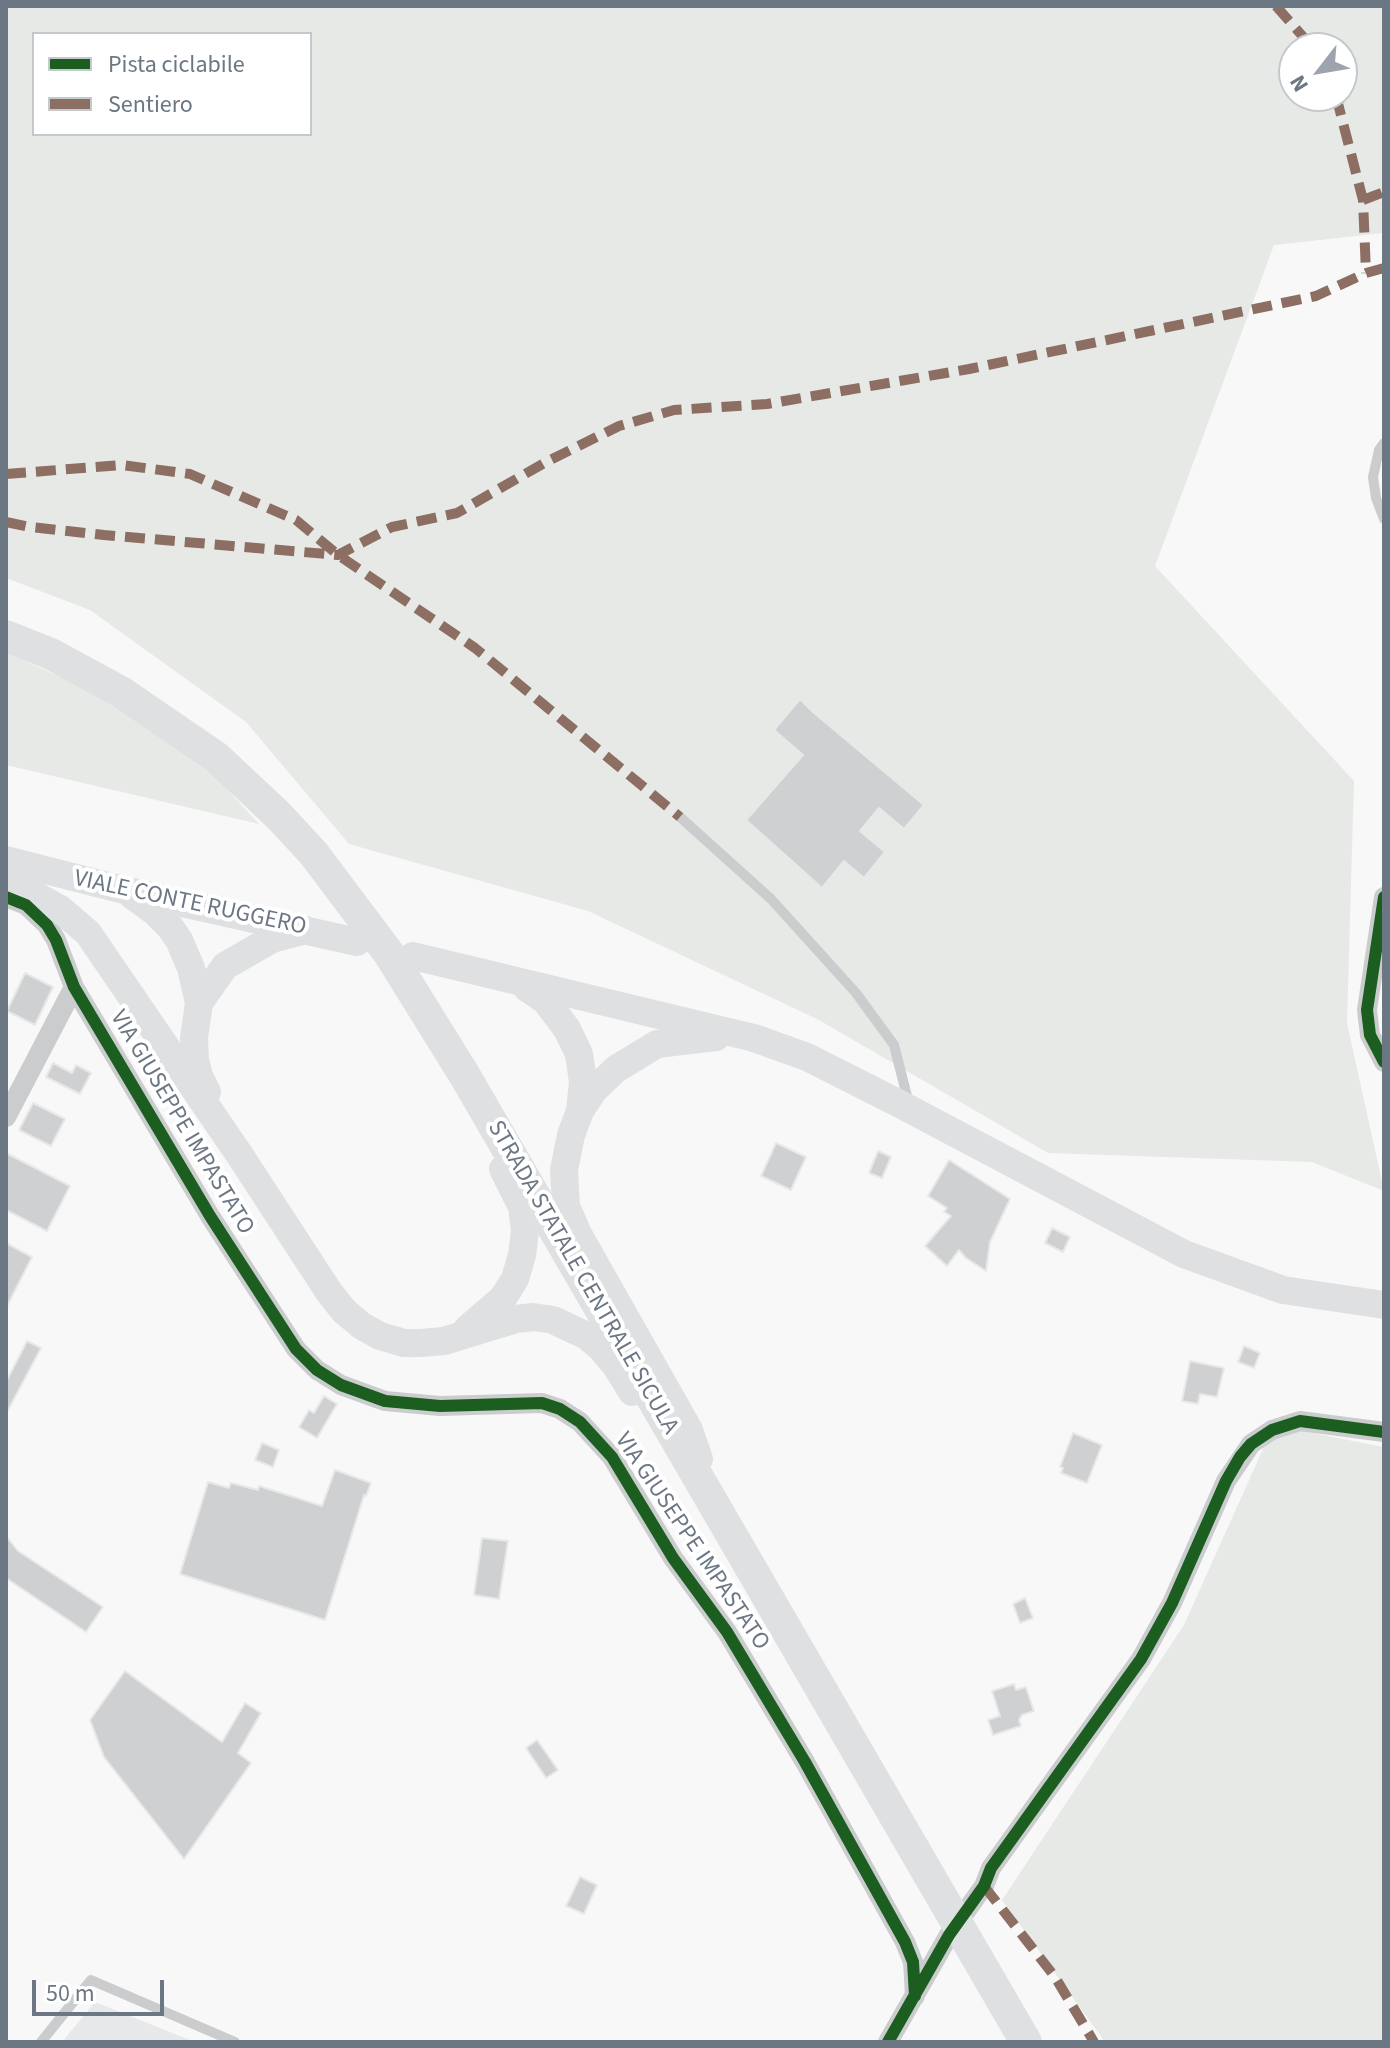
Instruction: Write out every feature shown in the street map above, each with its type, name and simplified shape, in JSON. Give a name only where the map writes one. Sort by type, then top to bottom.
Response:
[{"type":"main road","name":"STRADA STATALE CENTRALE SICULA","points":[[6,636],[65,662],[121,692],[216,757],[280,817],[350,900],[416,994],[1026,2042]]},
{"type":"main road","points":[[280,817],[405,1003],[522,1207],[525,1231],[515,1279],[503,1298],[456,1337]]},
{"type":"main road","points":[[10,867],[88,933],[329,1292],[353,1319],[380,1336],[404,1343],[456,1337],[533,1317],[553,1320],[587,1336],[616,1366],[720,1545],[772,1604]]},
{"type":"main road","name":"VIALE CONTE RUGGERO","points":[[10,867],[357,942]]},
{"type":"main road","points":[[124,890],[170,927],[191,968],[199,1003],[194,1038],[199,1076],[239,1154]]},
{"type":"main road","points":[[199,1003],[225,966],[272,939],[308,930]]},
{"type":"main road","points":[[413,956],[754,1038],[807,1057],[1184,1254],[1283,1290],[1384,1305]]},
{"type":"main road","points":[[521,984],[546,1001],[567,1029],[579,1054],[583,1082],[580,1111]]},
{"type":"main road","points":[[719,1512],[689,1430],[578,1234],[566,1206],[564,1170],[571,1135],[580,1111],[593,1091],[616,1069],[657,1044],[693,1038],[754,1038]]},
{"type":"main road","points":[[1214,1265],[1384,1287]]},
{"type":"street","name":"VIA GIUSEPPE IMPASTATO","points":[[6,897],[26,905],[47,925],[74,987],[253,1287],[296,1349],[317,1370],[341,1385],[385,1401],[440,1406],[542,1403],[560,1409],[580,1422],[612,1457],[673,1558],[727,1632],[805,1762],[905,1942],[913,1962],[915,1996]]},
{"type":"street","points":[[1384,897],[1367,1010],[1370,1035],[1384,1062]]},
{"type":"street","points":[[6,1117],[74,987]]},
{"type":"street","points":[[966,1911],[984,1886],[991,1868],[1141,1659],[1172,1603],[1226,1481],[1251,1444],[1272,1430],[1300,1421],[1384,1432]]},
{"type":"street","points":[[888,2042],[949,1935]]},
{"type":"lane","points":[[1384,443],[1379,450],[1373,477],[1376,498],[1384,519]]},
{"type":"lane","points":[[680,817],[771,899],[856,993],[894,1045],[910,1109]]},
{"type":"lane","points":[[41,2042],[91,1980],[235,2042]]},
{"type":"shaded area","points":[[6,6],[1384,6],[1384,233],[1274,245],[1155,566],[1354,781],[1347,1023],[1384,1191],[1312,1162],[1048,1153],[819,1020],[588,911],[349,844],[246,722],[90,610],[6,578]]},
{"type":"shaded area","points":[[6,652],[97,694],[188,747],[259,824],[6,765]]},
{"type":"shaded area","points":[[1297,1430],[1384,1447],[1384,2042],[1105,2042],[1002,1900],[1184,1625],[1267,1440]]},
{"type":"shaded area","points":[[95,2002],[195,2042],[62,2042]]},
{"type":"building","points":[[800,699],[924,805],[904,829],[879,808],[860,831],[885,852],[864,878],[844,861],[822,888],[746,820],[803,755],[774,730]]},
{"type":"building","points":[[25,973],[53,987],[35,1025],[7,1011]]},
{"type":"building","points":[[53,1063],[72,1073],[76,1065],[91,1073],[80,1094],[46,1077]]},
{"type":"building","points":[[33,1103],[65,1119],[51,1146],[19,1130]]},
{"type":"building","points":[[776,1143],[806,1157],[791,1190],[761,1176]]},
{"type":"building","points":[[878,1151],[891,1157],[882,1178],[869,1173]]},
{"type":"building","points":[[6,1153],[70,1186],[47,1231],[6,1210]]},
{"type":"building","points":[[949,1160],[1010,1199],[990,1242],[986,1271],[959,1250],[947,1266],[925,1246],[951,1216],[944,1212],[947,1208],[928,1196]]},
{"type":"building","points":[[1052,1228],[1070,1237],[1063,1252],[1045,1243]]},
{"type":"building","points":[[6,1243],[32,1257],[6,1308]]},
{"type":"building","points":[[27,1341],[41,1348],[6,1414],[6,1382]]},
{"type":"building","points":[[1244,1346],[1260,1353],[1254,1368],[1238,1362]]},
{"type":"building","points":[[1190,1361],[1224,1368],[1217,1397],[1200,1394],[1198,1404],[1182,1401]]},
{"type":"building","points":[[324,1396],[337,1404],[317,1438],[299,1427],[309,1410],[314,1413]]},
{"type":"building","points":[[1073,1433],[1102,1445],[1087,1483],[1061,1473],[1063,1468],[1060,1467]]},
{"type":"building","points":[[262,1443],[279,1450],[273,1467],[255,1460]]},
{"type":"building","points":[[335,1470],[371,1483],[364,1495],[325,1620],[180,1574],[208,1482],[229,1488],[231,1483],[258,1490],[259,1486],[322,1506]]},
{"type":"building","points":[[6,1536],[18,1551],[103,1607],[86,1632],[6,1578]]},
{"type":"building","points":[[482,1538],[508,1541],[499,1599],[474,1595]]},
{"type":"building","points":[[1025,1598],[1033,1618],[1020,1623],[1013,1604]]},
{"type":"building","points":[[125,1671],[222,1742],[245,1703],[261,1713],[238,1753],[251,1763],[184,1859],[104,1757],[90,1720]]},
{"type":"building","points":[[1014,1684],[1016,1690],[1026,1687],[1034,1711],[1022,1715],[1019,1720],[1021,1726],[993,1735],[988,1720],[1000,1716],[992,1691]]},
{"type":"building","points":[[537,1740],[558,1770],[546,1778],[526,1748]]},
{"type":"building","points":[[580,1877],[597,1885],[584,1914],[566,1906]]},
{"type":"marked path","points":[[1276,6],[1299,32]]},
{"type":"marked path","points":[[1340,112],[1363,200],[1366,273]]},
{"type":"marked path","points":[[1363,200],[1384,192]]},
{"type":"marked path","points":[[6,522],[104,535],[338,555],[392,527],[457,513],[546,462],[619,426],[674,410],[767,404],[969,369],[1316,296],[1384,268]]},
{"type":"marked path","points":[[6,474],[122,465],[190,474],[296,520],[338,555],[475,648],[680,817]]},
{"type":"marked path","points":[[984,1886],[1055,1977],[1094,2042]]},
{"type":"cycle path","points":[[6,897],[26,905],[47,925],[74,987],[210,1216],[296,1349],[317,1370],[341,1385],[385,1401],[440,1406],[542,1403],[560,1409],[580,1422],[612,1457],[673,1558],[727,1632],[805,1762],[905,1942],[913,1962],[915,1996]]},
{"type":"cycle path","points":[[1384,897],[1367,1010],[1370,1035],[1384,1062]]},
{"type":"cycle path","points":[[888,2042],[949,1935],[984,1886],[991,1868],[1141,1659],[1172,1603],[1226,1481],[1240,1457],[1251,1444],[1272,1430],[1300,1421],[1384,1432]]}]
